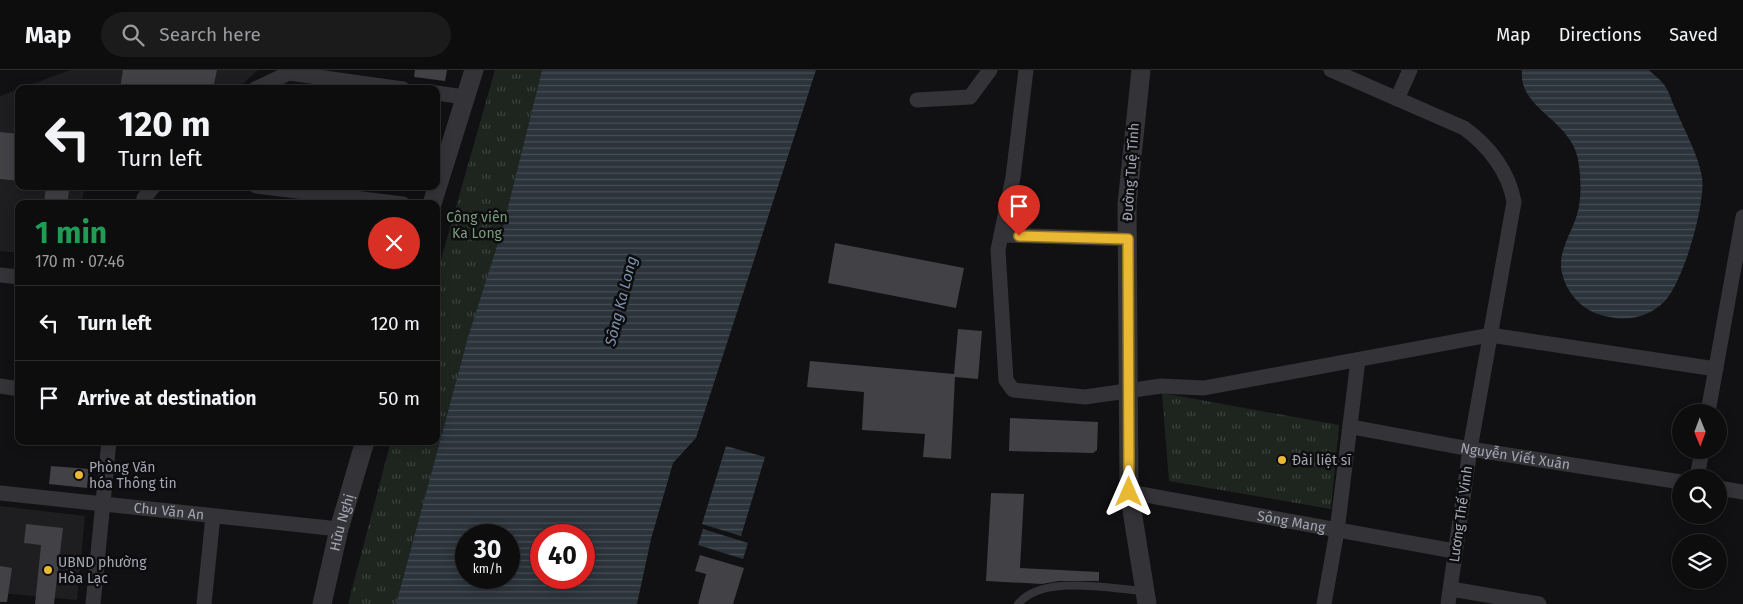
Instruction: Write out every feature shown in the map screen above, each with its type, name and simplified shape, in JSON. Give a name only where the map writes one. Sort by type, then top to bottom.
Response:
[{"type":"street","points":[[440,179],[474,70]]},
{"type":"street","points":[[916,100],[970,97],[990,70]]},
{"type":"street","points":[[1026,70],[1013,178],[998,250],[1006,380],[1013,390],[1086,397],[1161,386],[1204,388],[1490,335],[1716,369]]},
{"type":"street","name":"Đường Tuệ Tĩnh","points":[[1141,70],[1127,204],[1129,492],[1146,598]]},
{"type":"street","name":"Lương Thế Vinh","points":[[1331,70],[1470,133],[1483,142],[1511,184],[1514,202],[1470,449],[1454,551],[1450,597]]},
{"type":"street","points":[[1397,99],[1410,70]]},
{"type":"street","points":[[263,85],[289,72],[376,85]]},
{"type":"street","points":[[440,94],[466,97]]},
{"type":"street","points":[[289,190],[370,200]]},
{"type":"street","points":[[1709,404],[1743,217]]},
{"type":"street","points":[[1001,235],[1128,239]]},
{"type":"street","points":[[0,274],[15,276]]},
{"type":"street","points":[[1324,604],[1338,531],[1352,427],[1358,360]]},
{"type":"street","points":[[0,386],[15,388]]},
{"type":"street","name":"Nguyễn Viết Xuân","points":[[1352,427],[1470,449],[1672,481]]},
{"type":"street","points":[[93,604],[109,445]]},
{"type":"street","name":"Hữu Nghị","points":[[322,604],[339,530],[364,445]]},
{"type":"street","points":[[1727,489],[1743,492]]},
{"type":"street","name":"Sông Mang","points":[[1129,492],[1454,551]]},
{"type":"street","name":"Chu Văn An","points":[[0,494],[339,530]]},
{"type":"street","points":[[204,604],[213,516]]},
{"type":"street","points":[[1450,597],[1540,604]]},
{"type":"lane","points":[[1018,604],[1023,598],[1038,589],[1064,585],[1146,598]]},
{"type":"shaded area","points":[[70,70],[258,70],[241,85],[30,85]]},
{"type":"shaded area","points":[[15,90],[15,190],[84,190],[82,200],[15,200],[15,253],[0,251],[0,96]]},
{"type":"shaded area","points":[[0,506],[85,516],[77,600],[0,593]]},
{"type":"green space","name":"Công viên Ka Long","points":[[495,70],[542,70],[503,227],[468,337],[440,441],[440,263]]},
{"type":"green space","points":[[1162,393],[1339,425],[1331,509],[1169,481]]},
{"type":"green space","name":"Công viên Ka Long","points":[[390,445],[439,445],[396,604],[348,604]]},
{"type":"water","name":"Sông Ka Long","points":[[542,70],[816,70],[696,438],[673,463],[651,539],[637,604],[396,604],[468,337],[503,227]]},
{"type":"water","points":[[1522,70],[1649,70],[1667,89],[1698,160],[1702,177],[1702,189],[1697,223],[1679,278],[1664,302],[1649,313],[1633,318],[1607,317],[1585,308],[1570,292],[1562,273],[1561,258],[1579,208],[1580,173],[1578,159],[1573,145],[1565,134],[1528,95],[1523,83]]},
{"type":"water","points":[[726,446],[765,457],[741,536],[702,524]]},
{"type":"water","points":[[703,529],[748,543],[743,559],[698,545]]},
{"type":"building","points":[[123,70],[217,70],[214,85],[121,85]]},
{"type":"building","points":[[415,70],[447,70],[445,81],[414,77]]},
{"type":"building","points":[[0,132],[15,134],[15,181],[0,179]]},
{"type":"building","points":[[46,190],[69,190],[68,200],[44,200]]},
{"type":"building","points":[[835,243],[964,268],[956,308],[828,283]]},
{"type":"building","points":[[958,329],[982,331],[978,379],[955,377],[951,459],[923,457],[925,434],[862,430],[864,392],[807,387],[810,361],[954,374]]},
{"type":"building","points":[[1010,418],[1098,422],[1097,450],[1093,453],[1009,451]]},
{"type":"building","points":[[51,466],[89,469],[87,488],[49,484]]},
{"type":"building","points":[[991,493],[1024,494],[1020,568],[1099,572],[1099,581],[1059,581],[1042,584],[986,581]]},
{"type":"building","name":"UBND phường Hòa Lạc","points":[[26,524],[63,528],[54,604],[35,604],[41,545],[24,543]]},
{"type":"building","points":[[700,555],[744,568],[733,604],[698,604],[706,574],[695,571]]},
{"type":"building","points":[[0,566],[12,568],[7,602],[0,602]]},
{"type":"place","name":"Đài liệt sĩ","points":[[1282,460]]},
{"type":"place","name":"Phòng Văn hóa Thông tin","points":[[79,475]]},
{"type":"place","name":"UBND phường Hòa Lạc","points":[[48,570]]},
{"type":"route","points":[[1019,236],[1128,239],[1129,492]]}]
